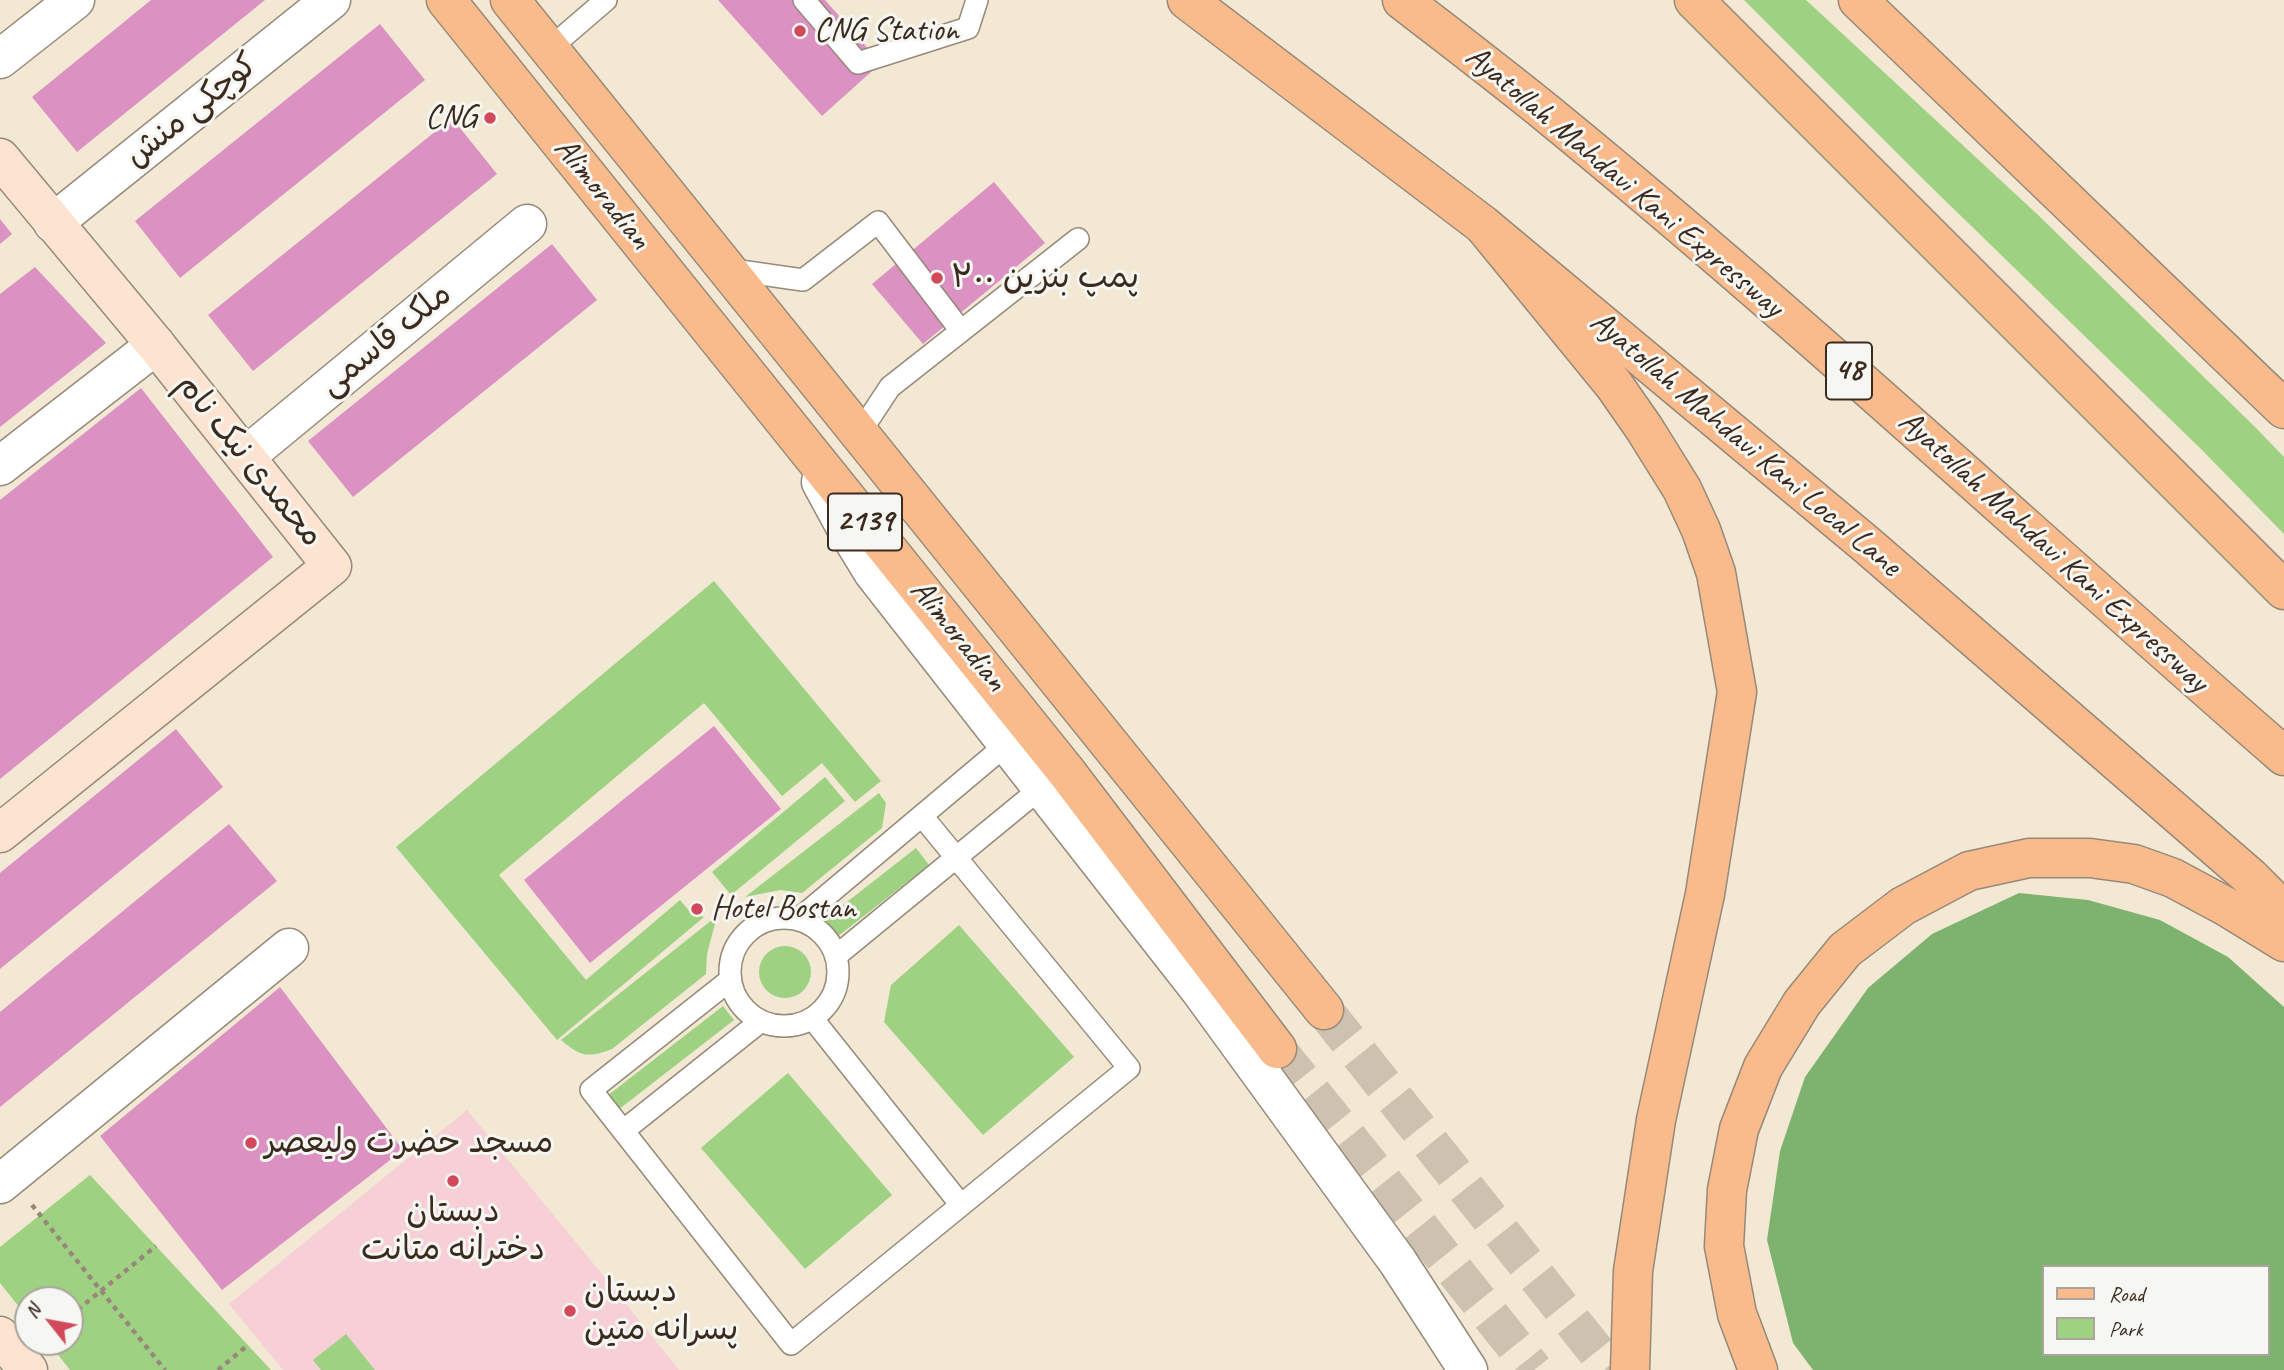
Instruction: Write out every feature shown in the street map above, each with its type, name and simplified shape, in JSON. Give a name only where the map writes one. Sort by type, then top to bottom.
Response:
[{"type":"main road","name":"Alimoradian","points":[[446,0],[1065,770],[1277,1049]]},
{"type":"main road","name":"Alimoradian","points":[[510,0],[1324,1010]]},
{"type":"main road","name":"Ayatollah Mahdavi Kani Local Lane","points":[[1187,0],[1483,225],[1867,545],[2250,877],[2284,911]]},
{"type":"main road","name":"Ayatollah Mahdavi Kani Expressway","points":[[1402,0],[1549,115],[1815,341],[2284,756]]},
{"type":"main road","points":[[1694,0],[2284,590]]},
{"type":"main road","points":[[1858,0],[2284,409]]},
{"type":"main road","points":[[1483,225],[1614,385],[1682,489],[1701,530],[1716,573],[1737,692],[1705,894],[1656,1120],[1633,1271],[1630,1370]]},
{"type":"main road","points":[[1758,1370],[1737,1314],[1724,1246],[1727,1190],[1739,1129],[1763,1067],[1802,1003],[1845,950],[1903,906],[1969,871],[2029,859],[2090,858],[2134,864],[2173,878],[2228,907],[2284,942]]},
{"type":"street","points":[[0,59],[75,0]]},
{"type":"street","name":"کوچکی منش","points":[[53,223],[331,0]]},
{"type":"street","name":"محمدی نیک نام","points":[[0,158],[156,345],[332,566],[0,833]]},
{"type":"street","name":"ملک قاسمی","points":[[246,456],[527,224]]},
{"type":"street","points":[[0,466],[156,345]]},
{"type":"street","points":[[795,434],[873,572],[1208,1001],[1398,1262],[1468,1370]]},
{"type":"street","points":[[4,1181],[289,948]]},
{"type":"street","points":[[0,1336],[28,1370]]},
{"type":"lane","points":[[549,49],[606,0]]},
{"type":"lane","points":[[804,0],[858,63],[968,29],[977,0]]},
{"type":"lane","points":[[726,269],[803,279],[878,222],[961,331]]},
{"type":"lane","points":[[859,434],[890,387],[1078,239]]},
{"type":"lane","points":[[799,919],[1007,744]]},
{"type":"lane","points":[[836,956],[1041,788]]},
{"type":"lane","points":[[730,980],[591,1090],[791,1344],[1129,1068],[922,816]]},
{"type":"lane","points":[[781,917],[799,919],[816,927],[828,940],[836,956],[838,974],[834,992],[825,1007],[812,1018],[795,1025],[778,1026],[761,1021],[746,1011],[730,980],[731,962],[737,945],[748,931],[763,921],[781,917]]},
{"type":"lane","points":[[812,1018],[961,1205]]},
{"type":"lane","points":[[623,1131],[761,1021]]},
{"type":"path","points":[[4,1181],[101,1291],[165,1370]]},
{"type":"path","points":[[84,1305],[156,1246]]},
{"type":"path","points":[[218,1370],[248,1345]]},
{"type":"shaded area","name":"دبستان دخترانه متانت","points":[[467,1110],[679,1370],[283,1370],[229,1304]]},
{"type":"green space","points":[[1744,0],[1806,0],[2037,214],[2256,428],[2284,457],[2284,534],[2202,450],[1927,183]]},
{"type":"green space","points":[[714,581],[881,781],[855,802],[822,763],[782,796],[704,703],[499,875],[586,980],[680,900],[691,913],[704,917],[557,1040],[396,847]]},
{"type":"green space","points":[[825,777],[845,801],[731,895],[712,872]]},
{"type":"green space","points":[[879,793],[886,803],[882,828],[802,893],[780,890],[745,897]]},
{"type":"green space","points":[[916,848],[929,865],[837,937],[824,920]]},
{"type":"green space","points":[[2019,893],[2088,900],[2160,920],[2228,957],[2284,1007],[2284,1370],[1813,1370],[1793,1343],[1767,1240],[1780,1151],[1805,1077],[1868,988],[1932,934]]},
{"type":"green space","points":[[717,916],[707,954],[706,974],[612,1049],[597,1054],[585,1054],[561,1040]]},
{"type":"green space","points":[[959,925],[1074,1057],[983,1135],[884,1022],[891,985]]},
{"type":"green space","points":[[785,946],[795,948],[803,954],[809,962],[809,982],[803,990],[795,996],[785,998],[775,996],[767,990],[761,982],[759,972],[761,962],[767,954],[775,948]]},
{"type":"green space","points":[[723,1006],[734,1020],[618,1110],[607,1096]]},
{"type":"green space","points":[[788,1073],[892,1195],[805,1269],[701,1148]]},
{"type":"green space","points":[[90,1175],[271,1370],[70,1370],[59,1356],[84,1356],[84,1286],[14,1286],[14,1300],[0,1283],[0,1247]]},
{"type":"green space","points":[[346,1334],[375,1370],[321,1370],[313,1360]]},
{"type":"building","points":[[151,0],[265,0],[77,152],[32,97]]},
{"type":"building","name":"CNG Station","points":[[718,0],[825,0],[881,63],[822,116]]},
{"type":"building","points":[[380,24],[425,80],[180,278],[135,221]]},
{"type":"building","points":[[452,118],[497,174],[253,371],[208,315]]},
{"type":"building","points":[[994,182],[1045,243],[923,344],[872,284]]},
{"type":"building","points":[[0,219],[12,234],[0,244]]},
{"type":"building","points":[[552,244],[597,300],[353,497],[308,441]]},
{"type":"building","points":[[35,267],[106,343],[0,427],[0,294]]},
{"type":"building","points":[[141,388],[273,557],[0,779],[0,500]]},
{"type":"building","points":[[714,726],[781,809],[590,963],[524,880]]},
{"type":"building","points":[[176,729],[223,787],[0,969],[0,873]]},
{"type":"building","points":[[229,824],[277,881],[0,1107],[0,1012]]},
{"type":"building","name":"مسجد حضرت ولیعصر","points":[[280,987],[403,1150],[222,1290],[100,1136]]},
{"type":"tunnel","points":[[1324,1010],[1611,1370]]},
{"type":"tunnel","points":[[1277,1049],[1534,1370]]},
{"type":"place","name":"CNG Station","points":[[800,31]]},
{"type":"place","name":"CNG","points":[[490,118]]},
{"type":"place","name":"پمپ بنزین ۲۰۰","points":[[937,278]]},
{"type":"place","name":"Hotel Bostan","points":[[697,909]]},
{"type":"place","name":"مسجد حضرت ولیعصر","points":[[251,1143]]},
{"type":"place","name":"دبستان دخترانه متانت","points":[[453,1181]]},
{"type":"place","name":"دبستان پسرانه متین","points":[[570,1311]]}]
